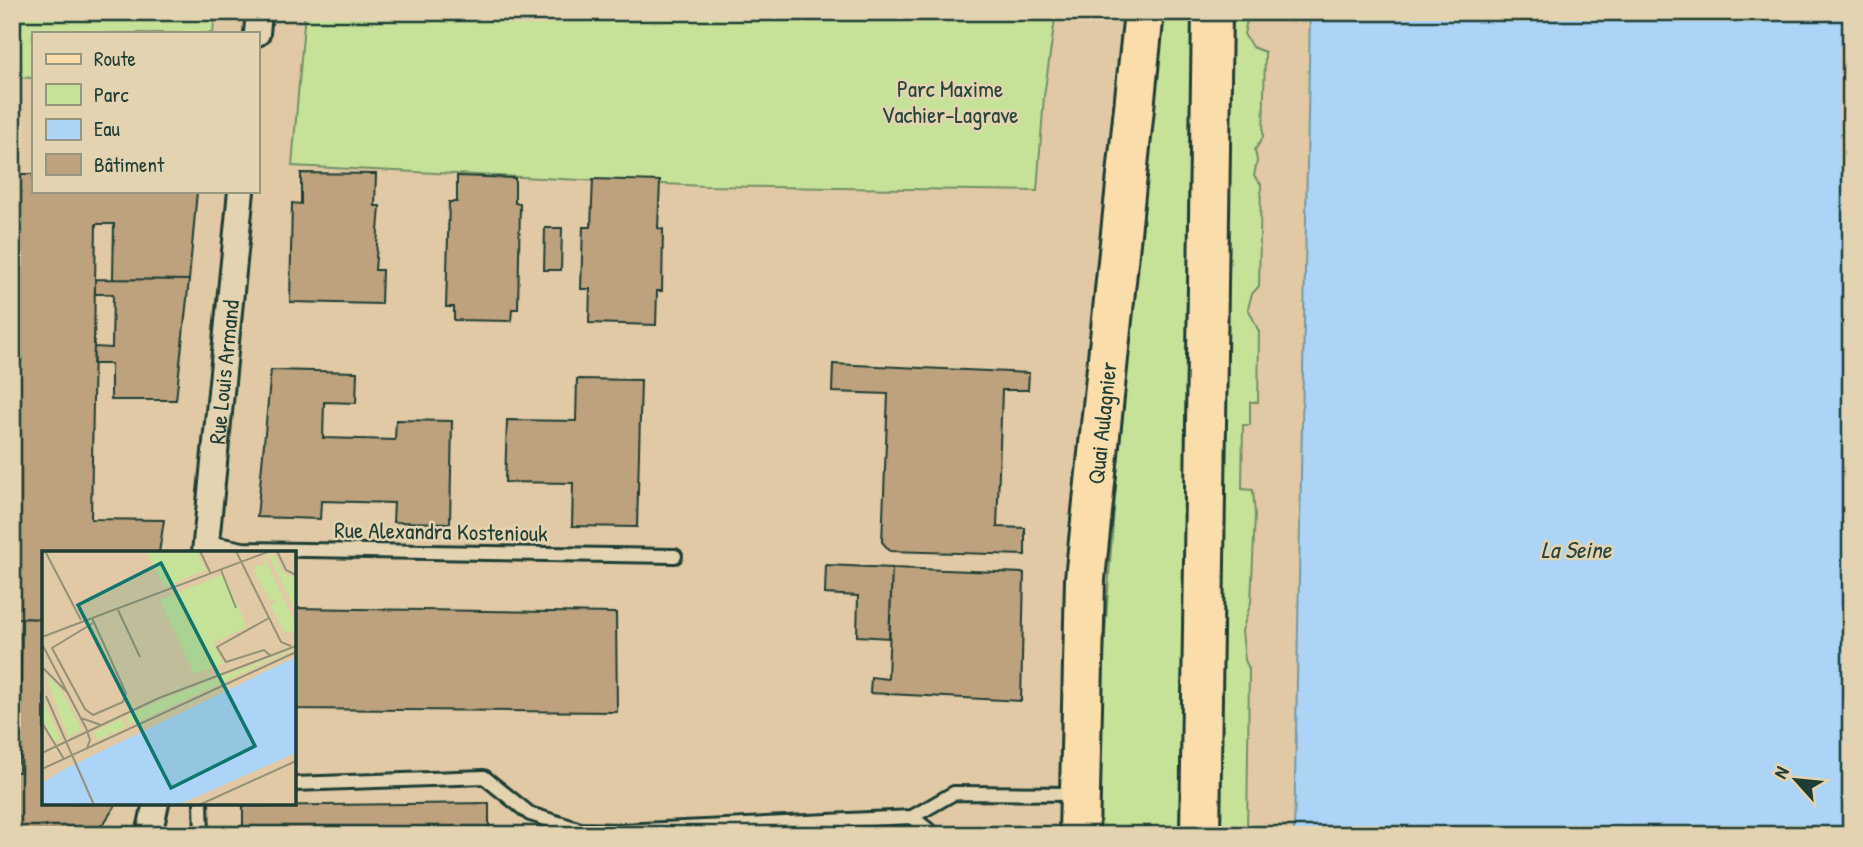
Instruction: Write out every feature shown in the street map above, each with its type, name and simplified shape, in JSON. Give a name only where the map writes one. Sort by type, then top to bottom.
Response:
[{"type":"main road","name":"Quai Aulagnier","points":[[1079,835],[1085,579],[1144,12]]},
{"type":"main road","points":[[1200,835],[1212,12]]},
{"type":"street","points":[[257,32],[259,12]]},
{"type":"street","name":"Rue Louis Armand","points":[[206,548],[241,192]]},
{"type":"street","points":[[149,835],[156,805]]},
{"type":"lane","name":"Rue Alexandra Kosteniouk","points":[[206,548],[675,556]]},
{"type":"lane","points":[[296,784],[484,777],[530,814],[581,830],[621,831],[912,817],[954,793],[1080,794]]},
{"type":"lane","points":[[201,805],[202,835]]},
{"type":"lane","points":[[912,817],[935,835]]},
{"type":"green space","points":[[12,12],[215,12],[213,32],[32,32],[32,78],[12,77]]},
{"type":"green space","name":"Parc Maxime Vachier-Lagrave","points":[[305,12],[1056,12],[1044,96],[1037,191],[705,186],[292,166]]},
{"type":"green space","points":[[1163,12],[1194,12],[1184,835],[1095,835],[1105,628],[1121,423]]},
{"type":"green space","points":[[1230,12],[1254,12],[1247,20],[1244,34],[1252,47],[1265,52],[1263,137],[1255,150],[1257,161],[1254,176],[1261,184],[1259,286],[1252,294],[1248,308],[1259,332],[1258,402],[1250,402],[1250,425],[1243,425],[1242,489],[1253,490],[1255,515],[1251,602],[1242,631],[1245,660],[1249,669],[1247,834],[1243,835],[1218,835]]},
{"type":"water","name":"La Seine","points":[[1310,12],[1851,12],[1851,835],[1294,835]]},
{"type":"building","points":[[301,173],[376,174],[375,206],[380,206],[375,270],[382,270],[381,304],[290,302],[292,203],[301,204]]},
{"type":"building","points":[[12,174],[32,174],[32,192],[197,192],[189,280],[113,279],[114,224],[96,224],[91,519],[164,520],[159,551],[42,551],[42,619],[12,618]]},
{"type":"building","points":[[457,176],[515,178],[515,203],[520,204],[518,309],[512,309],[511,321],[454,320],[454,307],[446,307],[449,202],[457,202]]},
{"type":"building","points":[[593,179],[660,181],[658,228],[663,229],[662,291],[657,291],[656,325],[589,323],[590,289],[581,289],[583,227],[591,227]]},
{"type":"building","points":[[545,228],[562,228],[561,270],[544,270]]},
{"type":"building","points":[[95,279],[189,280],[176,400],[111,400],[111,364],[93,364],[94,347],[112,348],[113,294],[95,294]]},
{"type":"building","points":[[833,364],[1029,373],[1028,390],[1002,390],[997,527],[1025,528],[1025,555],[890,551],[882,542],[888,394],[832,392]]},
{"type":"building","points":[[271,370],[357,372],[356,403],[324,402],[323,438],[395,440],[396,420],[452,421],[450,523],[393,522],[394,503],[321,501],[320,519],[257,517]]},
{"type":"building","points":[[577,379],[641,380],[637,527],[572,526],[573,483],[505,482],[507,420],[576,421]]},
{"type":"building","points":[[826,565],[892,568],[889,638],[857,636],[858,596],[825,594]]},
{"type":"building","points":[[892,568],[1024,573],[1021,701],[870,693],[871,677],[888,679]]},
{"type":"building","points":[[296,608],[616,613],[617,712],[296,709]]},
{"type":"building","points":[[22,618],[42,619],[42,805],[116,805],[104,823],[89,835],[12,835],[12,772],[19,772]]},
{"type":"building","points":[[489,803],[489,835],[243,835],[243,806]]}]
